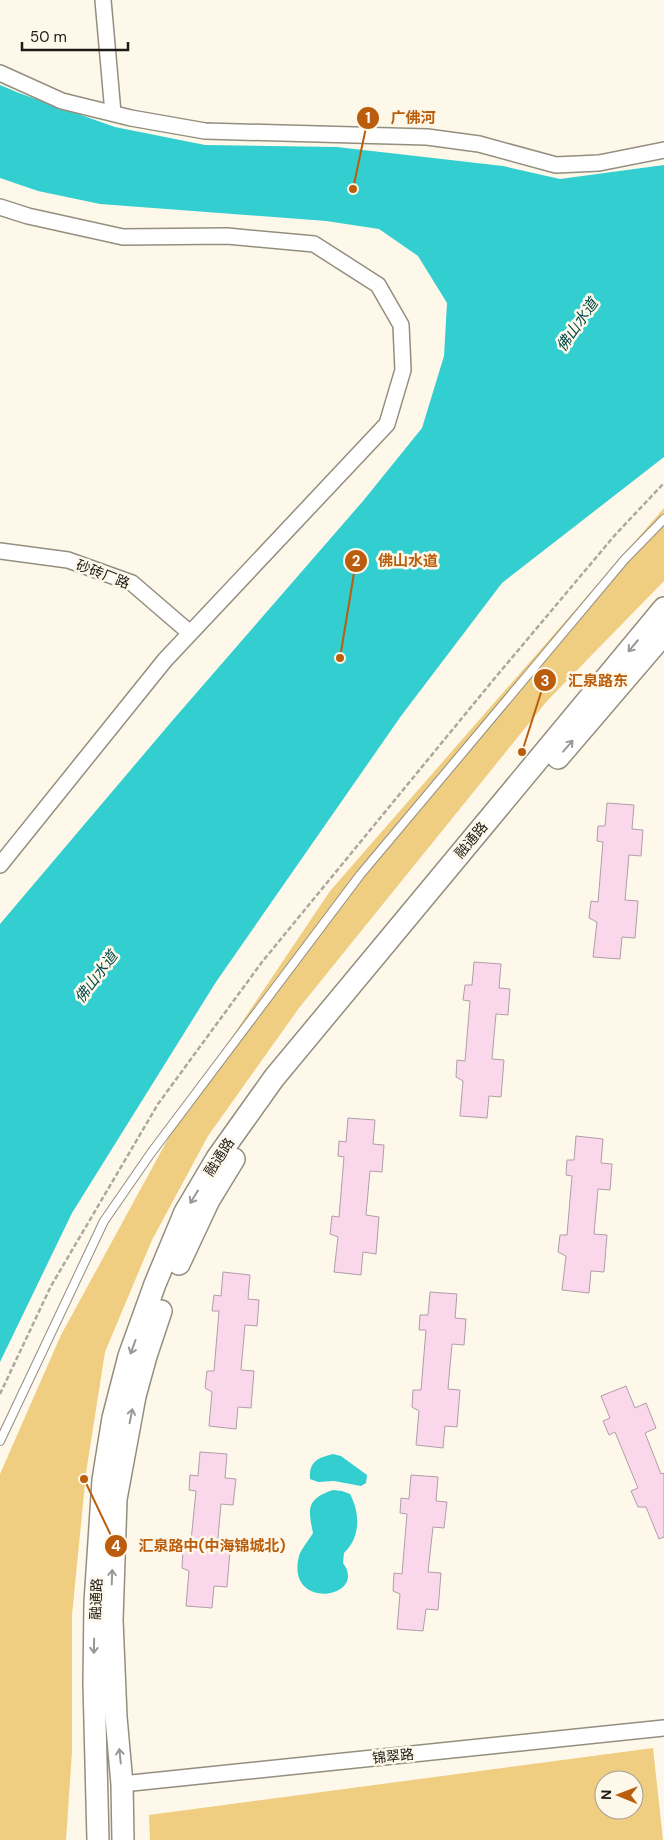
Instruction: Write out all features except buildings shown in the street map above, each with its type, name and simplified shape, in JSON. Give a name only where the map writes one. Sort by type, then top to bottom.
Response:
[{"type":"main road","name":"融通路","points":[[98,1840],[94,1613],[103,1480],[113,1418],[129,1356],[155,1284],[185,1212],[217,1158],[274,1078],[664,608]]},
{"type":"main road","name":"融通路","points":[[123,1840],[122,1784],[116,1718],[112,1620],[116,1499],[132,1413],[146,1356],[175,1272],[192,1235],[232,1162],[284,1085],[433,905],[664,634]]},
{"type":"street","points":[[103,0],[112,113]]},
{"type":"street","points":[[0,73],[62,101],[205,131],[427,137],[479,144],[556,165],[599,162],[664,150]]},
{"type":"street","points":[[0,207],[28,216],[123,237],[227,236],[314,244],[378,285],[401,325],[403,370],[387,424],[165,660],[0,865]]},
{"type":"street","name":"砂砖厂路","points":[[0,551],[68,560],[132,583],[190,633]]},
{"type":"street","name":"锦翠路","points":[[122,1784],[664,1728]]},
{"type":"lane","points":[[0,1441],[104,1221],[151,1153],[360,875],[625,559],[664,519]]},
{"type":"shaded area","points":[[664,508],[664,581],[547,701],[299,1008],[208,1136],[152,1240],[105,1352],[86,1473],[72,1615],[72,1752],[66,1840],[0,1840],[0,1474],[61,1335],[187,1104],[330,891]]},
{"type":"shaded area","points":[[653,1748],[663,1840],[150,1840],[149,1815]]},
{"type":"water","points":[[0,85],[115,127],[205,145],[337,147],[503,166],[560,179],[664,165],[664,457],[502,583],[401,716],[216,982],[72,1213],[0,1362],[0,924],[172,721],[363,501],[422,428],[444,356],[447,303],[418,256],[379,229],[326,221],[100,204],[38,191],[0,178]]},
{"type":"water","points":[[333,1454],[341,1456],[367,1475],[366,1483],[361,1486],[334,1481],[318,1482],[310,1479],[311,1468],[315,1462],[318,1459]]},
{"type":"water","points":[[333,1490],[350,1494],[356,1509],[357,1525],[354,1540],[344,1553],[343,1563],[348,1575],[345,1585],[337,1591],[326,1594],[314,1592],[304,1586],[298,1574],[299,1556],[313,1533],[310,1511],[313,1501],[324,1493]]},
{"type":"place","name":"广佛河","points":[[353,189]]},
{"type":"place","name":"佛山水道","points":[[340,658]]},
{"type":"place","name":"汇泉路东","points":[[522,752]]},
{"type":"place","name":"汇泉路中(中海锦城北)","points":[[84,1479]]}]
